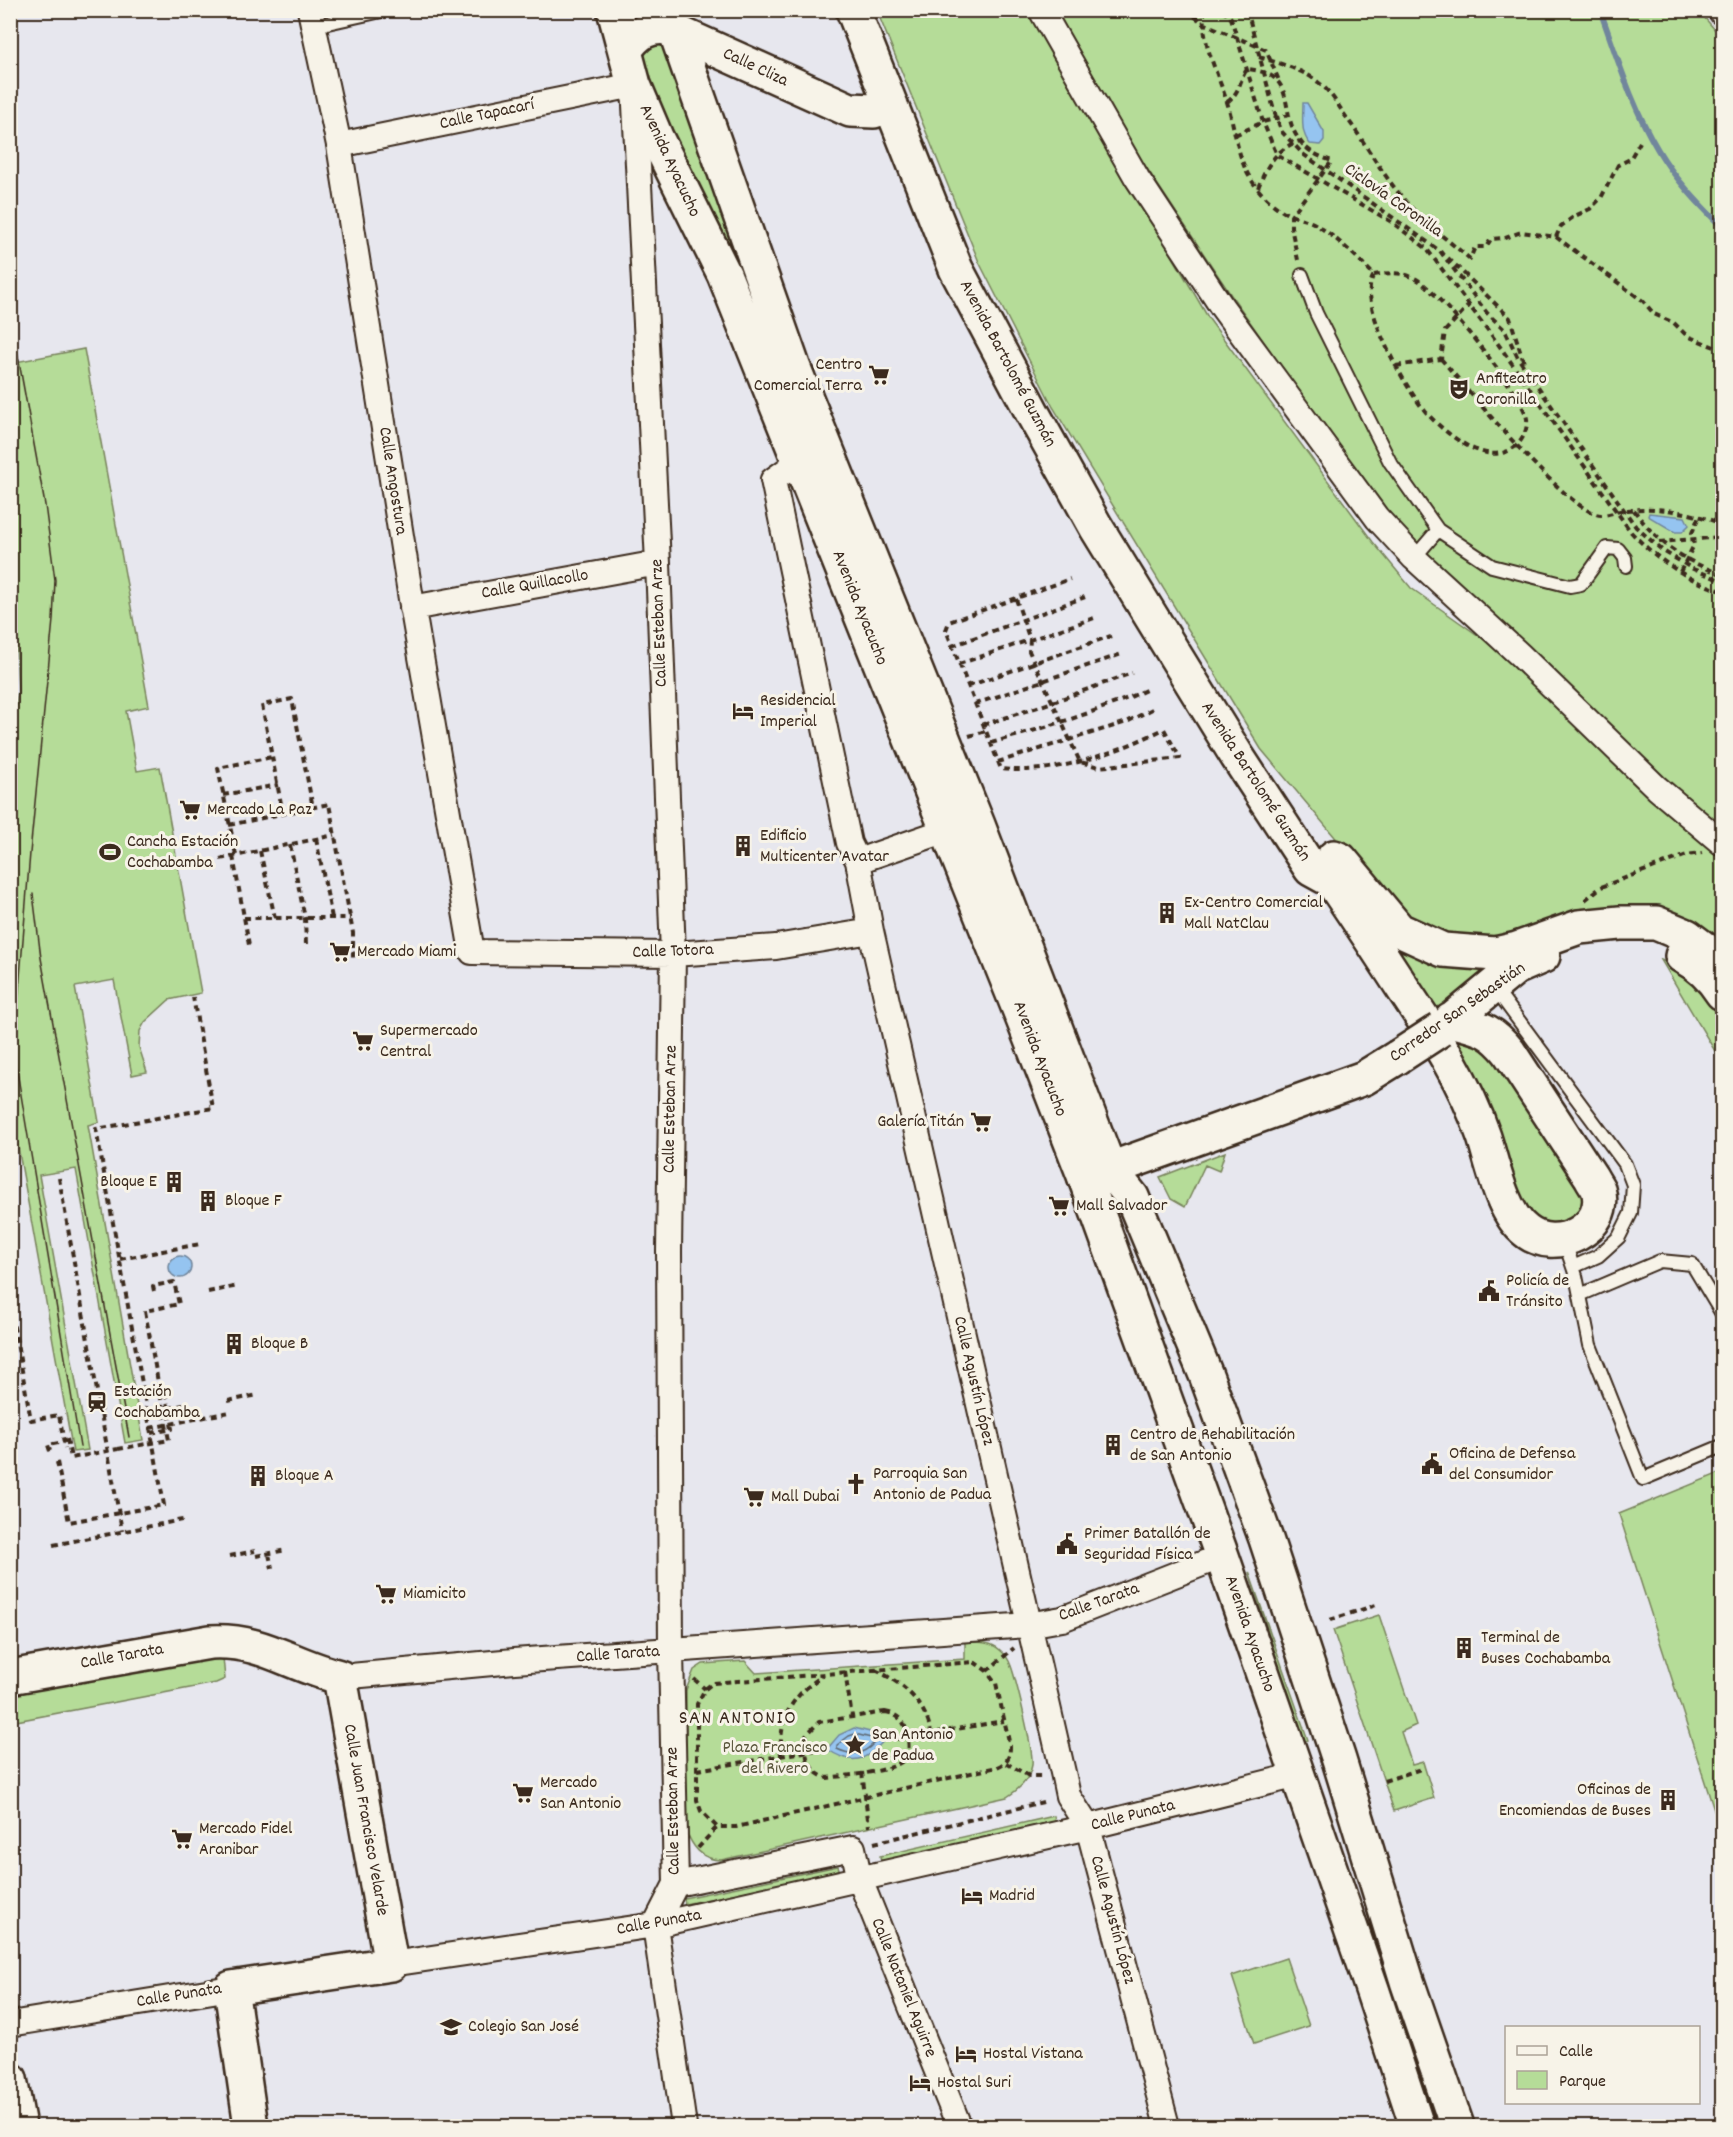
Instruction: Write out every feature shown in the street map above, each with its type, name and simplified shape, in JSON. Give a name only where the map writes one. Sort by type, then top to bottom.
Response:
[{"type":"main road","name":"Avenida Ayacucho","points":[[614,10],[634,85],[656,137],[724,274],[947,830],[1097,1173],[1132,1197],[1206,1375],[1266,1539],[1340,1760],[1407,1981],[1457,2127]]},
{"type":"main road","name":"Avenida Bartolomé Guzmán","points":[[853,10],[956,268],[1096,527],[1237,756],[1311,869],[1331,880],[1448,1059],[1475,1109],[1508,1211],[1526,1231],[1541,1239],[1557,1241],[1568,1253]]},
{"type":"main road","name":"Avenida Ayacucho","points":[[672,21],[793,366],[978,825],[1097,1173],[1222,1556],[1373,1992],[1417,2127]]},
{"type":"main road","name":"Calle Cliza","points":[[626,49],[635,37],[646,29],[659,27],[672,21],[850,110],[874,111],[891,105]]},
{"type":"main road","name":"Corredor San Sebastián","points":[[1290,836],[1341,860],[1400,930],[1443,950],[1496,954],[1517,949],[1578,927],[1620,922],[1656,923],[1687,936],[1722,962]]},
{"type":"main road","name":"Corredor San Sebastián","points":[[1097,1173],[1354,1081],[1398,1057],[1446,1024],[1515,968],[1582,944],[1622,938],[1656,943],[1690,960],[1712,978],[1722,993]]},
{"type":"main road","points":[[1446,1024],[1488,1031],[1498,1038],[1598,1189],[1599,1205],[1593,1222],[1581,1232],[1568,1253]]},
{"type":"main road","name":"Calle Tarata","points":[[10,1677],[210,1642],[230,1641],[255,1646],[340,1677]]},
{"type":"main road","name":"Calle Juan Francisco Velarde","points":[[340,1677],[391,1964]]},
{"type":"main road","name":"Calle Punata","points":[[231,1988],[391,1964]]},
{"type":"main road","points":[[231,1988],[251,2127]]},
{"type":"main road","points":[[10,2079],[19,2127]]},
{"type":"street","points":[[1041,10],[1137,178],[1222,308],[1377,518],[1414,558],[1520,654],[1657,788],[1713,848]]},
{"type":"street","name":"Calle Angostura","points":[[312,18],[339,145],[412,608],[472,952]]},
{"type":"street","name":"Calle Tapacarí","points":[[339,145],[634,85]]},
{"type":"street","name":"Calle Esteban Arze","points":[[634,85],[658,563],[673,954],[669,1251],[671,1651],[676,1884],[655,1925]]},
{"type":"street","name":"Calle Agustín López","points":[[800,461],[773,480],[849,843],[858,861],[1029,1630],[1066,1786],[1088,1827],[1167,2127]]},
{"type":"street","name":"Calle Quillacollo","points":[[412,608],[658,563]]},
{"type":"street","points":[[858,861],[947,830]]},
{"type":"street","name":"Calle Totora","points":[[472,952],[673,954],[776,947],[872,931]]},
{"type":"street","name":"Calle Tarata","points":[[340,1677],[514,1661],[1029,1630],[1222,1556]]},
{"type":"street","name":"Calle Punata","points":[[391,1964],[655,1925],[1088,1827],[1298,1775]]},
{"type":"street","name":"Calle Punata","points":[[676,1884],[853,1848]]},
{"type":"street","name":"Calle Nataniel Aguirre","points":[[853,1848],[860,1880],[959,2127]]},
{"type":"street","points":[[655,1925],[684,2127]]},
{"type":"street","name":"Calle Punata","points":[[10,2024],[231,1988]]},
{"type":"lane","points":[[312,18],[386,10]]},
{"type":"lane","points":[[1302,275],[1316,313],[1390,462],[1438,530],[1492,566],[1570,586],[1581,584],[1607,548],[1618,549],[1625,558],[1626,566]]},
{"type":"lane","points":[[1414,558],[1438,530]]},
{"type":"lane","points":[[1493,985],[1625,1164],[1633,1185],[1631,1213],[1619,1237],[1598,1256],[1568,1253],[1580,1295],[1590,1345],[1642,1479],[1722,1446]]},
{"type":"lane","points":[[1580,1295],[1660,1261],[1692,1264],[1722,1314]]},
{"type":"path","points":[[1186,10],[1203,23],[1266,50],[1284,90],[1289,115],[1300,141],[1308,150],[1332,161],[1291,216],[1291,227],[1302,275]]},
{"type":"path","points":[[1204,10],[1203,23],[1207,49],[1227,102],[1243,163],[1251,181],[1265,197],[1291,216],[1315,224],[1374,275]]},
{"type":"path","points":[[1222,10],[1231,18],[1263,122],[1276,155],[1390,221],[1426,248],[1644,547],[1680,572],[1722,591]]},
{"type":"path","name":"Ciclovía Coronilla","points":[[1247,10],[1282,132],[1325,171],[1386,211],[1440,251],[1487,313],[1505,330],[1524,366],[1636,527],[1663,551],[1684,565],[1722,581]]},
{"type":"path","points":[[1259,57],[1290,67],[1318,81],[1336,102],[1402,198],[1470,259],[1475,247],[1486,247],[1491,239],[1504,238],[1521,232],[1556,237],[1643,301],[1654,314],[1674,323],[1688,336],[1722,350]]},
{"type":"path","points":[[1227,102],[1239,90],[1241,78],[1246,69]]},
{"type":"path","points":[[1246,69],[1263,70],[1280,83]]},
{"type":"path","points":[[1235,135],[1276,117],[1289,115]]},
{"type":"path","points":[[1257,188],[1270,161],[1292,143],[1300,141]]},
{"type":"path","points":[[1556,237],[1561,226],[1590,209],[1601,198],[1618,165],[1630,159],[1640,142]]},
{"type":"path","points":[[1440,251],[1510,318],[1524,366]]},
{"type":"path","points":[[1388,272],[1417,279],[1434,292],[1456,317],[1516,394],[1524,409],[1527,421],[1524,436],[1517,445],[1506,452],[1491,454],[1479,452],[1464,444],[1425,412],[1409,390],[1396,366],[1372,309],[1368,294],[1370,281],[1374,275],[1388,272]]},
{"type":"path","points":[[1469,305],[1445,331],[1441,359],[1517,445],[1581,507],[1601,515],[1633,509],[1659,509],[1699,516],[1722,524]]},
{"type":"path","points":[[1396,366],[1441,359]]},
{"type":"path","points":[[1633,509],[1660,542],[1688,560],[1722,574]]},
{"type":"path","points":[[1680,572],[1694,545],[1694,527],[1699,516]]},
{"type":"path","points":[[1638,540],[1660,542],[1722,537]]},
{"type":"path","points":[[1071,579],[949,622],[946,630],[1001,769],[1022,771],[1080,762],[1134,744],[1164,729],[1180,758],[1099,767],[1080,762]]},
{"type":"path","points":[[952,646],[1085,597]]},
{"type":"path","points":[[1016,599],[1030,640],[1029,651],[1080,762]]},
{"type":"path","points":[[959,664],[1097,617]]},
{"type":"path","points":[[968,686],[1111,636]]},
{"type":"path","points":[[975,704],[1122,654]]},
{"type":"path","points":[[983,724],[1053,702],[1132,673]]},
{"type":"path","points":[[991,743],[1063,723],[1121,702],[1146,690]]},
{"type":"path","points":[[283,814],[262,705],[291,699],[313,808]]},
{"type":"path","points":[[998,762],[1127,722],[1154,708]]},
{"type":"path","points":[[249,945],[218,768],[272,757]]},
{"type":"path","points":[[224,795],[278,785]]},
{"type":"path","points":[[229,825],[329,804],[351,918],[354,960]]},
{"type":"path","points":[[220,859],[335,835]]},
{"type":"path","points":[[316,839],[332,918]]},
{"type":"path","points":[[290,845],[305,918],[306,945]]},
{"type":"path","points":[[1583,901],[1601,887],[1687,855],[1713,848]]},
{"type":"path","points":[[260,851],[275,918]]},
{"type":"path","points":[[244,918],[351,918]]},
{"type":"path","points":[[57,1462],[69,1522],[164,1505],[96,1129],[213,1108],[193,997]]},
{"type":"path","points":[[59,1178],[122,1532]]},
{"type":"path","points":[[120,1259],[200,1244]]},
{"type":"path","points":[[50,1451],[48,1445],[67,1440],[71,1458],[169,1440],[145,1311],[179,1305],[174,1282],[153,1286],[154,1291]]},
{"type":"path","points":[[208,1292],[238,1286]]},
{"type":"path","points":[[10,1305],[31,1420],[59,1414],[65,1448]]},
{"type":"path","points":[[151,1431],[172,1429],[166,1395],[160,1396]]},
{"type":"path","points":[[228,1401],[258,1395]]},
{"type":"path","points":[[168,1408],[184,1405]]},
{"type":"path","points":[[151,1431],[230,1412]]},
{"type":"path","points":[[53,1545],[187,1519]]},
{"type":"path","points":[[230,1556],[269,1554],[286,1550]]},
{"type":"path","points":[[269,1554],[272,1568]]},
{"type":"path","points":[[1330,1620],[1376,1605]]},
{"type":"path","points":[[987,1671],[1029,1630]]},
{"type":"path","points":[[974,1662],[987,1671],[996,1683],[1010,1746],[1010,1756],[1006,1763],[997,1767],[736,1827],[717,1827],[701,1811],[697,1800],[697,1704],[705,1689],[720,1681],[974,1662]]},
{"type":"path","points":[[874,1670],[894,1680],[917,1701],[925,1713],[931,1733]]},
{"type":"path","points":[[845,1672],[852,1717]]},
{"type":"path","points":[[781,1756],[782,1731],[789,1707],[799,1693],[826,1673]]},
{"type":"path","points":[[885,1712],[894,1713],[904,1724],[908,1737],[908,1755],[897,1766],[827,1778],[818,1776],[811,1770],[806,1752],[806,1735],[819,1722],[885,1712]]},
{"type":"path","points":[[897,1738],[1004,1721]]},
{"type":"path","points":[[697,1770],[816,1750]]},
{"type":"path","points":[[1006,1763],[1029,1776],[1066,1786]]},
{"type":"path","points":[[1384,1780],[1424,1768]]},
{"type":"path","points":[[862,1772],[869,1827]]},
{"type":"path","points":[[853,1848],[1066,1786]]},
{"type":"green space","points":[[1698,10],[1722,38],[1722,826],[1667,784],[1405,535],[1356,472],[1231,295],[1142,161],[1050,11]]},
{"type":"green space","points":[[877,11],[1030,11],[1209,319],[1373,542],[1411,588],[1503,653],[1648,795],[1722,857],[1722,953],[1693,927],[1484,946],[1415,925],[1381,892],[1261,749],[1053,407],[979,262]]},
{"type":"green space","points":[[661,41],[869,590],[641,61],[643,45]]},
{"type":"green space","points":[[84,349],[149,706],[126,711],[137,771],[160,767],[201,993],[169,1000],[145,1022],[140,1031],[139,1047],[147,1072],[132,1075],[114,980],[75,987],[99,1122],[88,1125],[143,1440],[125,1443],[76,1169],[39,1175],[88,1450],[73,1452],[11,1108],[10,767],[18,691],[16,644],[10,612],[10,363]]},
{"type":"green space","points":[[1343,876],[1394,938],[1501,964],[1430,1014]]},
{"type":"green space","points":[[1661,960],[1691,974],[1722,1013],[1722,1063]]},
{"type":"green space","points":[[1481,1038],[1583,1180],[1586,1209],[1561,1228],[1534,1219],[1523,1207],[1451,1046],[1461,1039]]},
{"type":"green space","points":[[1225,1152],[1219,1171],[1205,1165],[1185,1207],[1171,1199],[1160,1177]]},
{"type":"green space","points":[[1722,1472],[1722,1835],[1619,1514]]},
{"type":"green space","points":[[1249,1572],[1308,1740],[1303,1742]]},
{"type":"green space","points":[[1379,1615],[1416,1725],[1401,1732],[1412,1765],[1423,1762],[1434,1798],[1394,1811],[1333,1630]]},
{"type":"green space","name":"Plaza Francisco del Rivero","points":[[965,1642],[984,1643],[996,1647],[1004,1653],[1011,1666],[1032,1758],[1029,1776],[1016,1791],[1007,1797],[721,1860],[708,1858],[694,1846],[686,1829],[686,1690],[694,1670],[703,1664],[745,1661],[756,1673],[965,1659]]},
{"type":"green space","points":[[216,1654],[223,1657],[225,1679],[216,1683],[11,1722],[11,1694]]},
{"type":"green space","points":[[1054,1816],[1055,1822],[881,1861],[880,1856]]},
{"type":"green space","points":[[838,1866],[840,1872],[685,1904],[684,1898]]},
{"type":"green space","points":[[1286,1958],[1309,2026],[1254,2044],[1232,1976]]},
{"type":"water","points":[[1303,103],[1307,103],[1324,132],[1324,140],[1320,145],[1310,144],[1305,135]]},
{"type":"water","points":[[1649,513],[1685,517],[1689,525],[1682,532],[1675,532],[1648,516]]},
{"type":"water","points":[[180,1256],[188,1259],[191,1267],[188,1275],[180,1278],[172,1275],[169,1267],[172,1259]]},
{"type":"water","points":[[854,1728],[874,1733],[885,1739],[871,1753],[858,1759],[844,1758],[827,1749],[839,1735]]},
{"type":"waterway","points":[[1600,10],[1626,82],[1649,134],[1680,181],[1722,227]]},
{"type":"tram line","points":[[10,312],[45,505],[55,580],[15,1039],[16,1065],[80,1447]]},
{"type":"tram line","points":[[33,894],[41,958],[129,1437]]},
{"type":"place","name":"Centro Comercial Terra","points":[[879,375]]},
{"type":"place","name":"Anfiteatro Coronilla","points":[[1459,389]]},
{"type":"place","name":"Residencial Imperial","points":[[743,711]]},
{"type":"place","name":"Mercado La Paz","points":[[190,810]]},
{"type":"place","name":"Edificio Multicenter Avatar","points":[[743,846]]},
{"type":"place","name":"Cancha Estación Cochabamba","points":[[110,852]]},
{"type":"place","name":"Ex-Centro Comercial Mall NatClau","points":[[1167,913]]},
{"type":"place","name":"Mercado Miami","points":[[340,952]]},
{"type":"place","name":"Supermercado Central","points":[[363,1041]]},
{"type":"place","name":"Galería Titán","points":[[981,1122]]},
{"type":"place","name":"Bloque E","points":[[174,1182]]},
{"type":"place","name":"Bloque F","points":[[208,1201]]},
{"type":"place","name":"Mall Salvador","points":[[1059,1206]]},
{"type":"place","name":"Policía de Tránsito","points":[[1489,1291]]},
{"type":"place","name":"Bloque B","points":[[234,1344]]},
{"type":"place","name":"Estación Cochabamba","points":[[97,1402]]},
{"type":"place","name":"Centro de Rehabilitación de San Antonio","points":[[1113,1445]]},
{"type":"place","name":"Oficina de Defensa del Consumidor","points":[[1432,1464]]},
{"type":"place","name":"Bloque A","points":[[258,1476]]},
{"type":"place","name":"Parroquia San Antonio de Padua","points":[[856,1484]]},
{"type":"place","name":"Mall Dubai","points":[[754,1497]]},
{"type":"place","name":"Primer Batallón de Seguridad Física","points":[[1067,1544]]},
{"type":"place","name":"Miamicito","points":[[386,1594]]},
{"type":"place","name":"Terminal de Buses Cochabamba","points":[[1464,1648]]},
{"type":"place","name":"San Antonio de Padua","points":[[855,1745]]},
{"type":"place","name":"Mercado San Antonio","points":[[523,1793]]},
{"type":"place","name":"Oficinas de Encomiendas de Buses","points":[[1668,1800]]},
{"type":"place","name":"Mercado Fidel Aranibar","points":[[182,1839]]},
{"type":"place","name":"Madrid","points":[[972,1896]]},
{"type":"place","name":"Colegio San José","points":[[451,2027]]},
{"type":"place","name":"Hostal Vistana","points":[[966,2054]]},
{"type":"place","name":"Hostal Suri","points":[[920,2083]]},
{"type":"district","name":"SAN ANTONIO","points":[[738,1719]]}]
